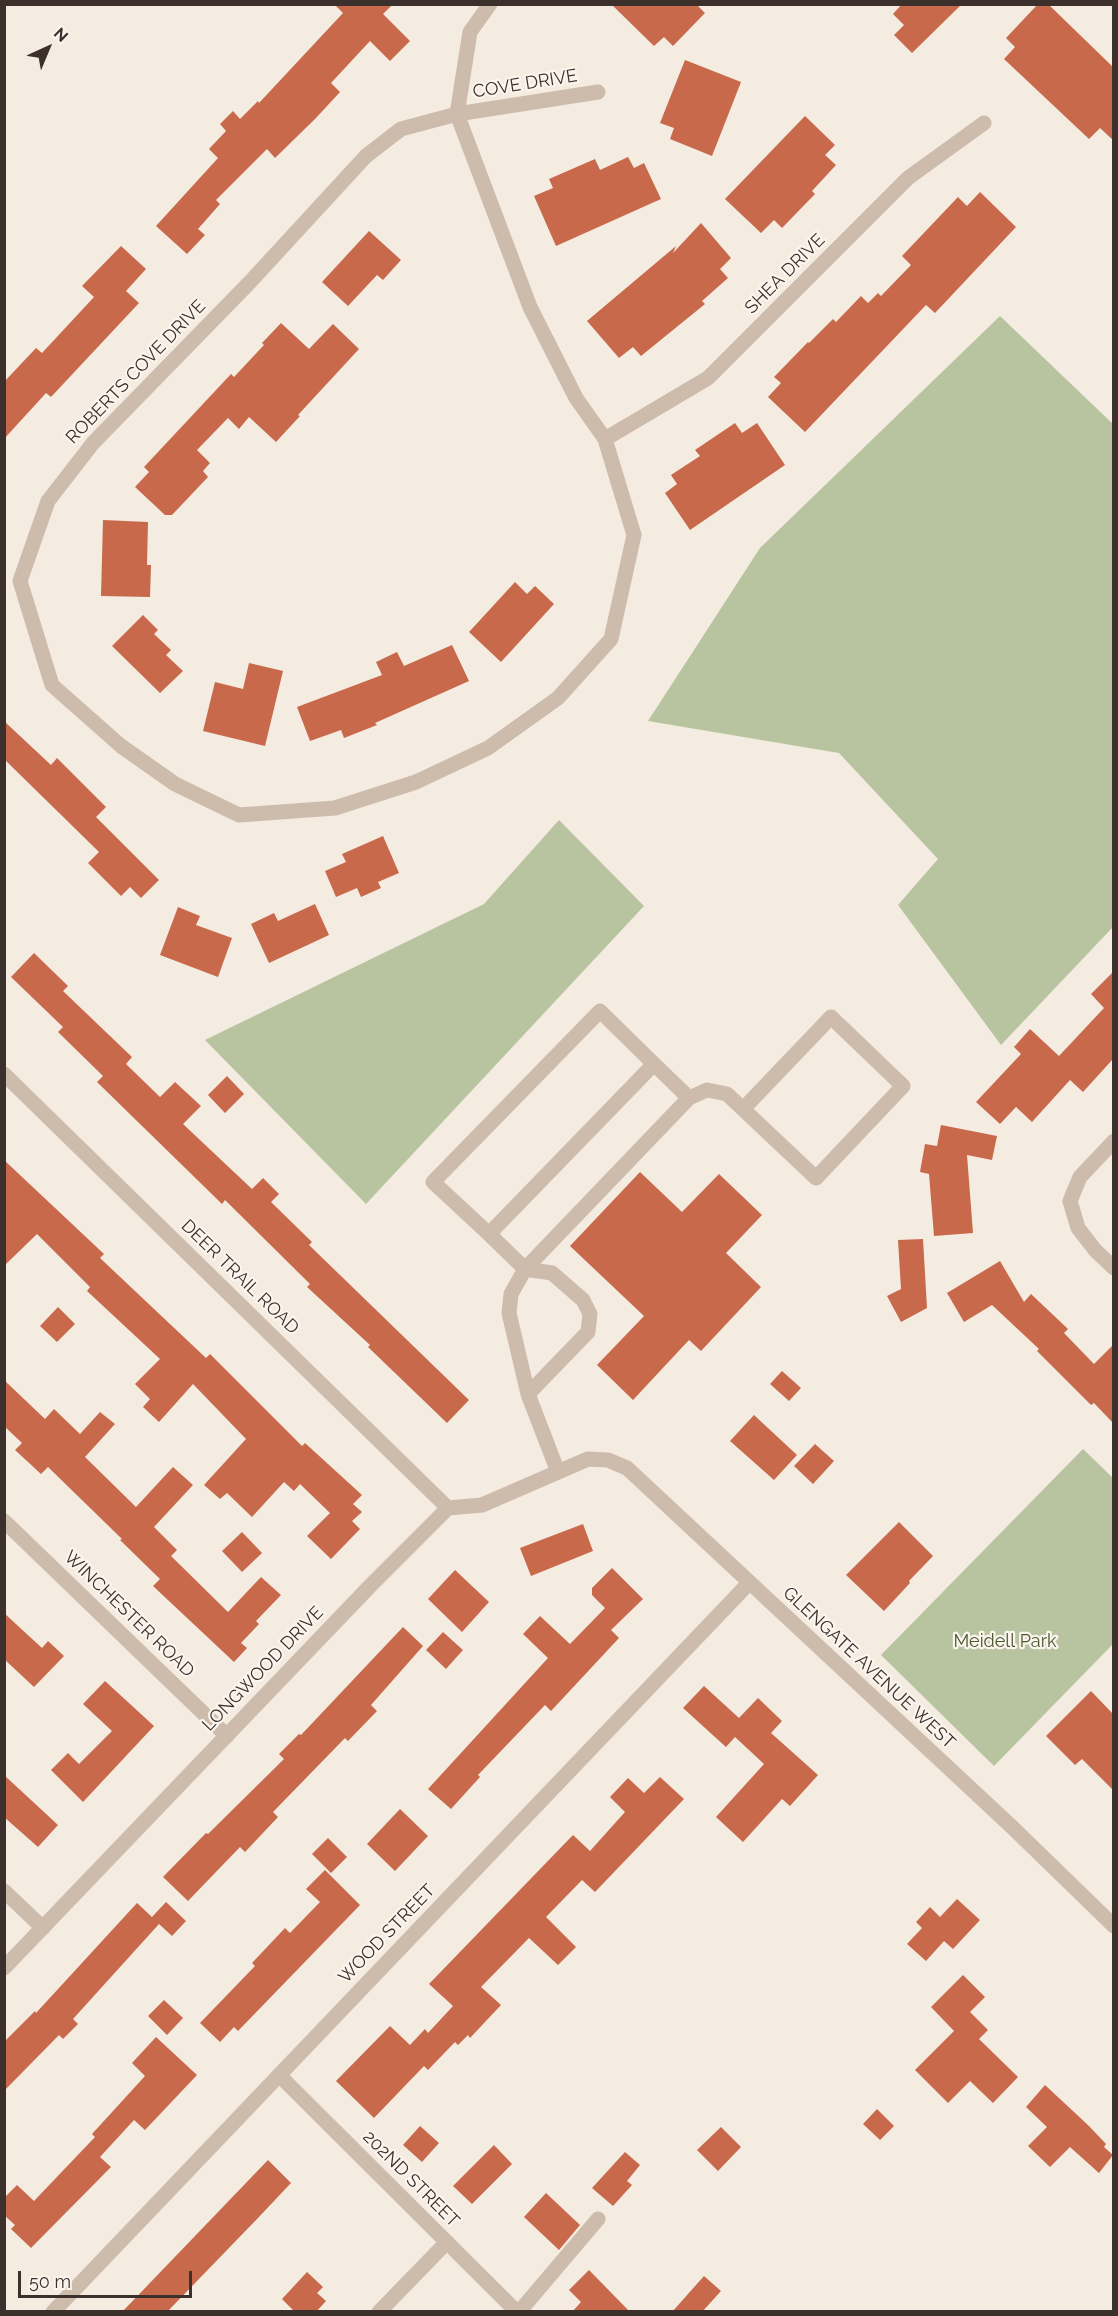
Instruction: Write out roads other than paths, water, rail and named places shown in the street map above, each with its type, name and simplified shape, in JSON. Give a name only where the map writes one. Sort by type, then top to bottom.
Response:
[{"type":"street","name":"ROBERTS COVE DRIVE","points":[[457,114],[401,129],[366,156],[250,282],[93,442],[48,501],[20,581],[52,685],[121,746],[175,784],[239,815],[335,808],[416,782],[488,748],[558,698],[611,639],[634,535],[605,439],[576,398],[530,307],[457,114],[470,32],[490,4]]},
{"type":"street","name":"COVE DRIVE","points":[[457,114],[598,92]]},
{"type":"street","name":"SHEA DRIVE","points":[[605,439],[708,378],[908,178],[984,123]]},
{"type":"street","points":[[528,1394],[588,1332],[590,1314],[583,1300],[552,1273],[525,1269],[433,1182],[600,1011],[689,1098]]},
{"type":"street","points":[[448,1508],[483,1505],[558,1472],[528,1394],[509,1313],[511,1294],[525,1269],[689,1098],[707,1089],[727,1094],[816,1178],[903,1086],[831,1017],[743,1109]]},
{"type":"street","points":[[489,1234],[654,1064]]},
{"type":"street","name":"DEER TRAIL ROAD","points":[[4,1074],[448,1508]]},
{"type":"street","points":[[1113,1141],[1080,1177],[1070,1201],[1078,1228],[1113,1268]]},
{"type":"street","name":"GLENGATE AVENUE WEST","points":[[558,1472],[588,1459],[608,1460],[627,1468],[1012,1827],[1113,1926]]},
{"type":"street","name":"LONGWOOD DRIVE","points":[[4,1968],[371,1585],[448,1508]]},
{"type":"street","name":"WINCHESTER ROAD","points":[[4,1521],[227,1736]]},
{"type":"street","name":"WOOD STREET","points":[[53,2312],[749,1583]]},
{"type":"street","points":[[4,1891],[43,1928]]},
{"type":"street","name":"202ND STREET","points":[[279,2075],[518,2312]]},
{"type":"street","points":[[518,2312],[598,2219]]},
{"type":"street","points":[[379,2312],[447,2241]]},
{"type":"park label","name":"Meidell Park","points":[[1005,1642]]}]
